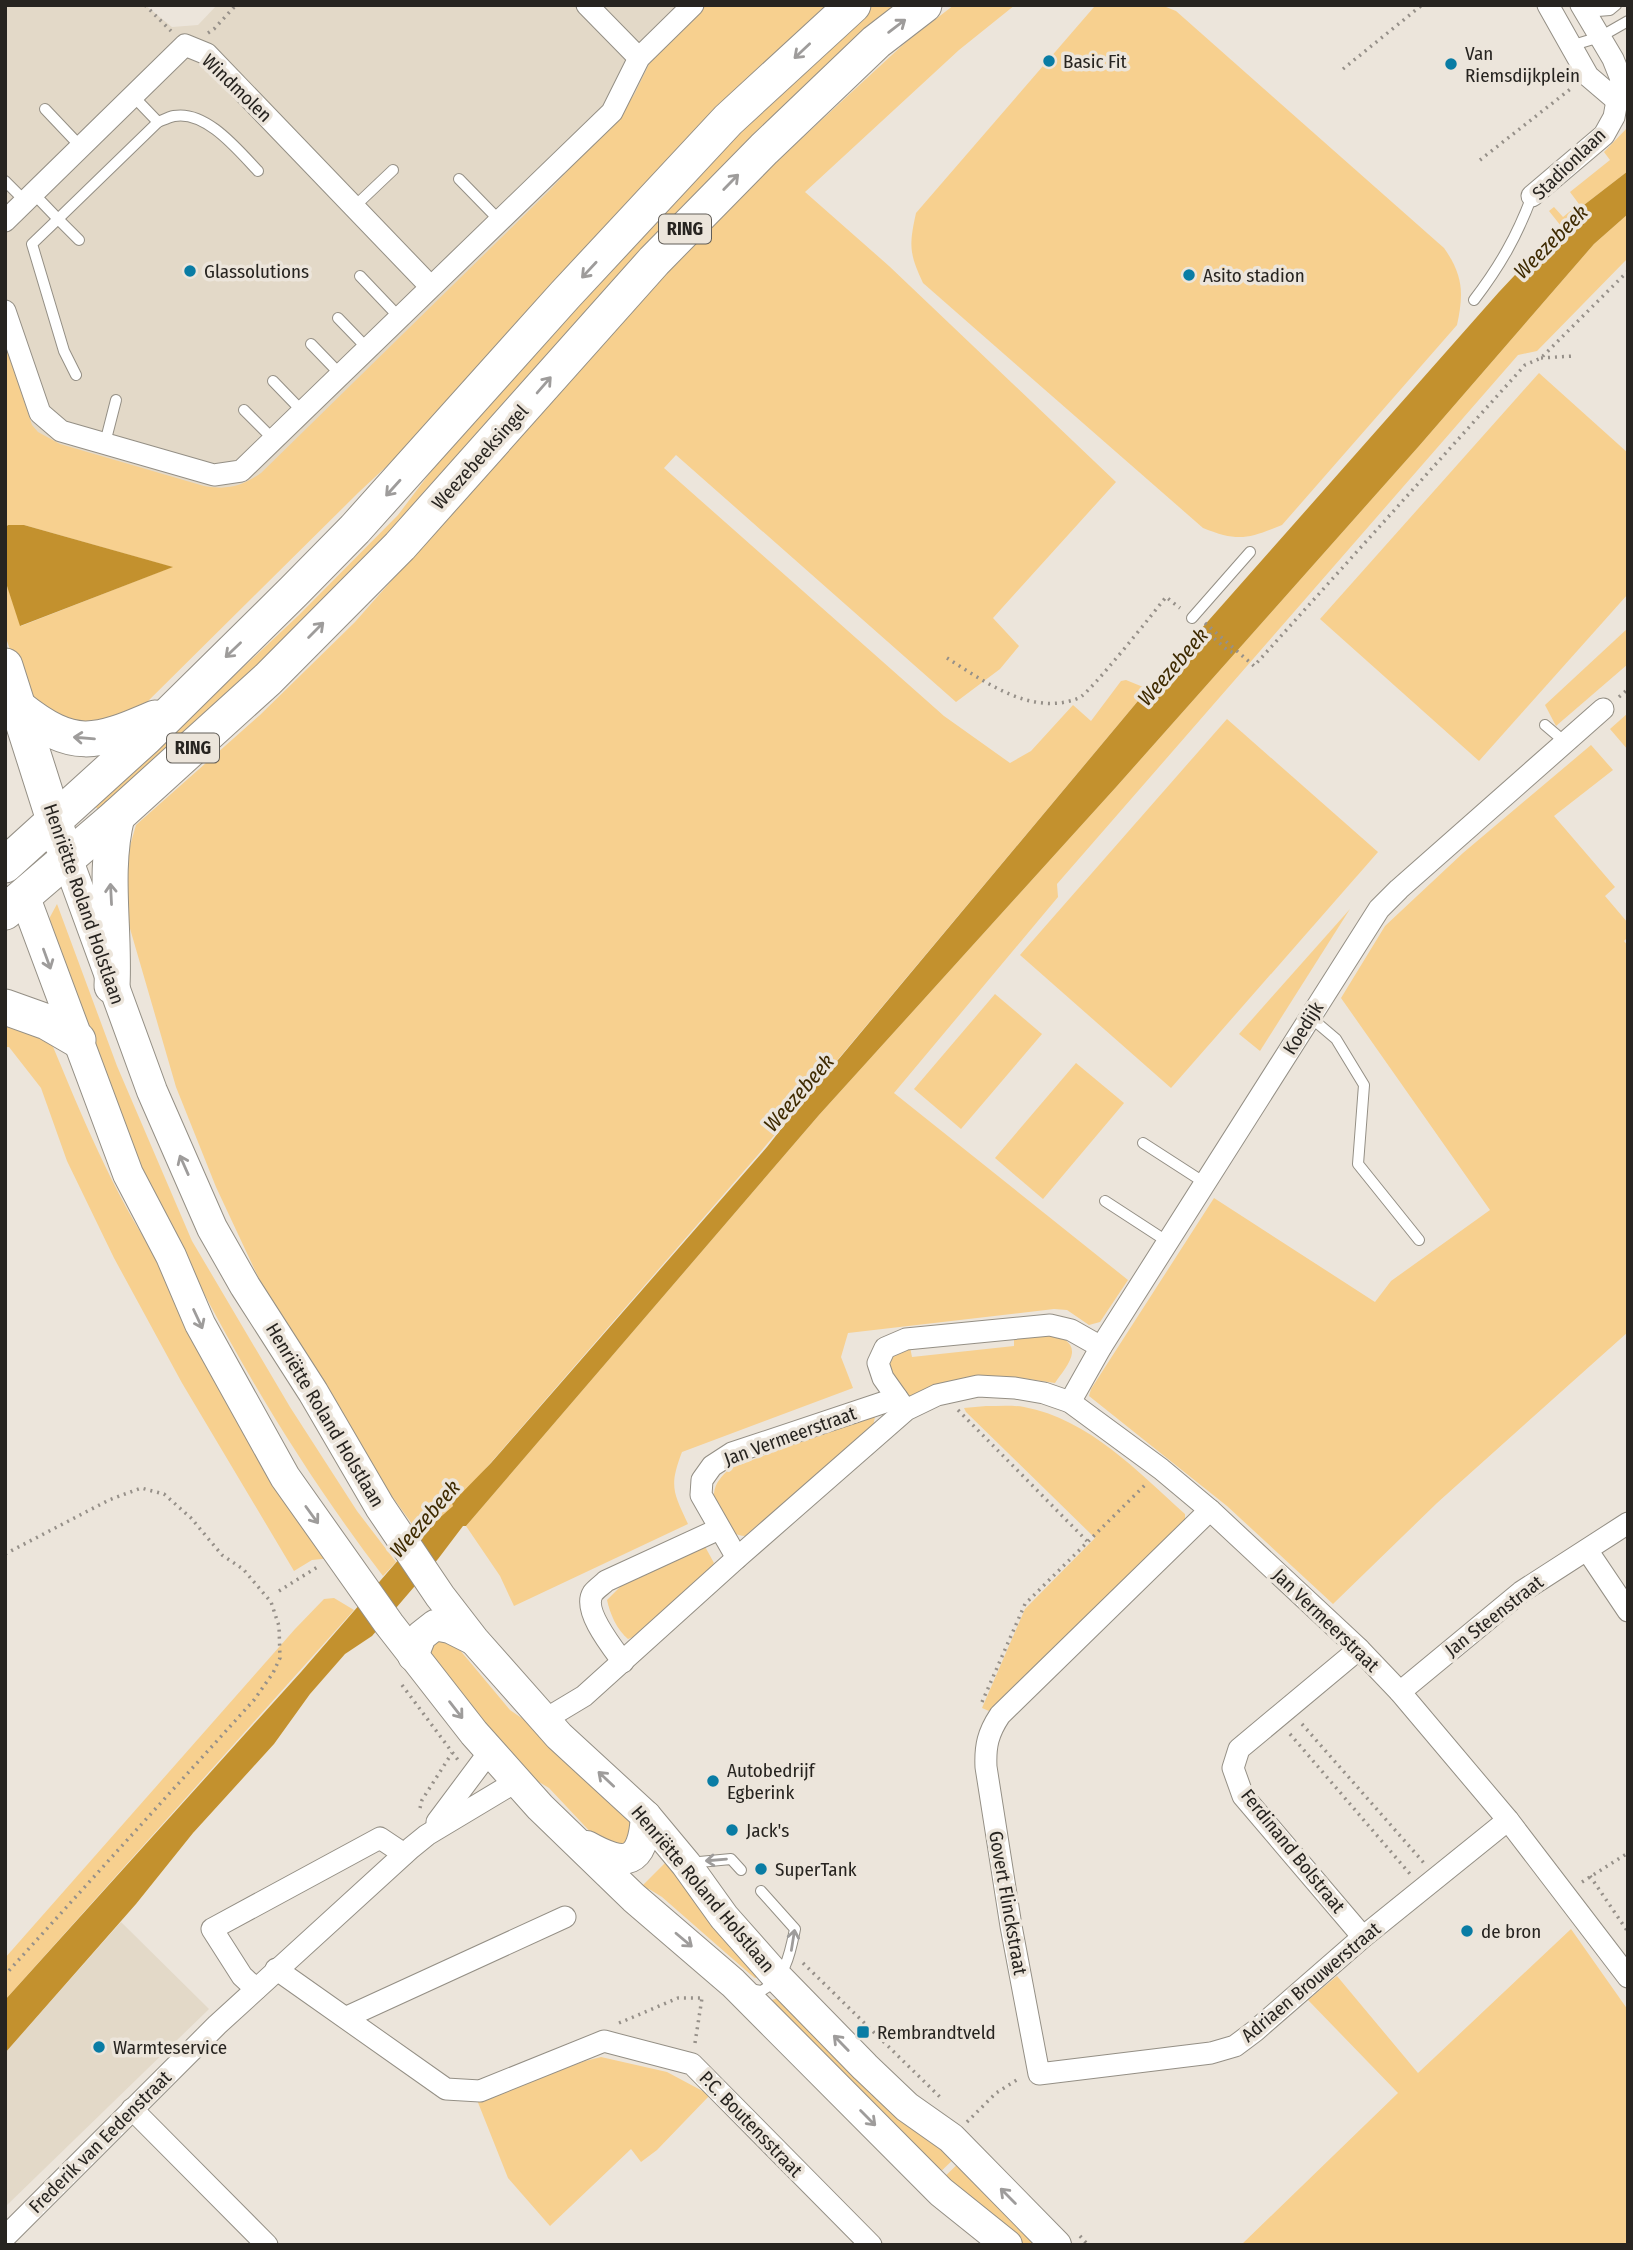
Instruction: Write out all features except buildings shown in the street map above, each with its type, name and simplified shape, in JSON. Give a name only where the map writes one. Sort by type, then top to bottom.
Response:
[{"type":"main road","name":"RING","points":[[7,858],[55,822],[145,738],[355,529],[565,295],[728,120],[853,5]]},
{"type":"main road","name":"Weezebeeksingel","points":[[15,903],[117,816],[268,679],[400,545],[654,261],[764,149],[876,42],[923,5]]},
{"type":"main road","name":"Henriëtte Roland Holstlaan","points":[[5,666],[112,986],[152,1091],[212,1228],[428,1581],[474,1640],[552,1728],[646,1816],[686,1864],[724,1917],[778,1978],[907,2107],[951,2138],[1056,2245]]},
{"type":"main road","points":[[19,708],[49,730],[73,738],[91,740],[115,735],[171,711]]},
{"type":"main road","points":[[112,986],[114,950],[110,848],[117,816]]},
{"type":"main road","name":"Henriëtte Roland Holstlaan","points":[[7,858],[15,903],[78,1041],[128,1174],[171,1256],[200,1324],[285,1477],[389,1624],[490,1751],[571,1838],[634,1898],[733,1983],[941,2192],[1007,2245]]},
{"type":"main road","points":[[5,1007],[47,1022],[78,1041]]},
{"type":"main road","points":[[413,1656],[421,1636],[435,1625],[450,1628],[474,1640]]},
{"type":"main road","points":[[571,1838],[606,1857],[624,1859],[636,1852],[642,1844],[646,1816]]},
{"type":"street","points":[[587,5],[639,58]]},
{"type":"street","points":[[5,311],[40,413],[61,431],[214,475],[241,471],[611,112],[639,58],[693,5]]},
{"type":"street","points":[[1548,5],[1587,76],[1622,99]]},
{"type":"street","name":"Stadionlaan","points":[[1532,196],[1604,135],[1622,99],[1620,79],[1613,59],[1583,8]]},
{"type":"street","name":"Windmolen","points":[[5,221],[185,45],[207,54],[430,286]]},
{"type":"street","name":"Koedijk","points":[[1070,1402],[1101,1347],[1379,909],[1603,709]]},
{"type":"street","points":[[902,1404],[883,1378],[878,1363],[885,1348],[906,1339],[1050,1325],[1071,1330],[1101,1347]]},
{"type":"street","name":"Jan Vermeerstraat","points":[[737,1558],[701,1494],[702,1480],[712,1466],[732,1453],[902,1404],[978,1386],[1044,1393],[1070,1402],[1161,1469],[1210,1510],[1359,1649],[1400,1692],[1508,1820],[1628,1977]]},
{"type":"street","name":"Jan Vermeerstraat","points":[[552,1728],[902,1404]]},
{"type":"street","points":[[989,1731],[1000,1714],[1210,1510]]},
{"type":"street","name":"Jan Steenstraat","points":[[1400,1692],[1521,1591],[1628,1523]]},
{"type":"street","points":[[622,1662],[601,1632],[589,1605],[593,1593],[606,1581],[719,1529]]},
{"type":"street","points":[[1587,1550],[1628,1611]]},
{"type":"street","name":"Ferdinand Bolstraat","points":[[1359,1649],[1239,1749],[1233,1768],[1243,1796],[1363,1937]]},
{"type":"street","name":"Govert Flinckstraat","points":[[989,1731],[985,1746],[986,1768],[1039,2074]]},
{"type":"street","name":"Frederik van Eedenstraat","points":[[427,1835],[490,1751]]},
{"type":"street","name":"Frederik van Eedenstraat","points":[[5,2237],[276,1969],[404,1854],[427,1835],[517,1781]]},
{"type":"street","name":"Adriaen Brouwerstraat","points":[[1039,2074],[1211,2053],[1235,2046],[1363,1937],[1508,1820]]},
{"type":"street","points":[[256,1989],[242,1976],[212,1929],[380,1838],[404,1854]]},
{"type":"street","points":[[347,2017],[565,1917]]},
{"type":"street","name":"P.C. Boutensstraat","points":[[276,1969],[446,2089],[480,2091],[604,2042],[692,2064],[871,2245]]},
{"type":"street","points":[[132,2109],[267,2245]]},
{"type":"lane","name":"Stadionlaan","points":[[1583,8],[1610,10],[1616,5]]},
{"type":"lane","points":[[1570,46],[1600,37],[1628,21]]},
{"type":"lane","points":[[133,96],[158,122]]},
{"type":"lane","points":[[45,109],[81,147]]},
{"type":"lane","points":[[76,375],[64,351],[32,244],[158,122],[175,116],[202,120],[231,142],[258,171]]},
{"type":"lane","points":[[354,207],[393,170]]},
{"type":"lane","points":[[459,179],[499,220]]},
{"type":"lane","points":[[5,181],[58,219],[79,240]]},
{"type":"lane","name":"Stadionlaan","points":[[1474,300],[1517,234],[1532,196]]},
{"type":"lane","points":[[360,276],[399,317]]},
{"type":"lane","points":[[338,318],[367,348]]},
{"type":"lane","points":[[311,344],[340,374]]},
{"type":"lane","points":[[273,381],[302,411]]},
{"type":"lane","points":[[105,443],[116,400]]},
{"type":"lane","points":[[244,410],[273,439]]},
{"type":"lane","points":[[1198,621],[1250,552]]},
{"type":"lane","points":[[1545,725],[1565,743]]},
{"type":"lane","points":[[1310,1017],[1336,1039],[1364,1085],[1358,1164],[1419,1240]]},
{"type":"lane","points":[[1143,1143],[1205,1183]]},
{"type":"lane","points":[[1105,1200],[1168,1241]]},
{"type":"lane","points":[[686,1864],[731,1859],[741,1870]]},
{"type":"lane","points":[[733,1983],[761,1991],[786,1968],[795,1929],[761,1891]]},
{"type":"path","points":[[145,5],[185,45],[214,29],[236,5]]},
{"type":"path","points":[[1343,69],[1422,5]]},
{"type":"path","points":[[1480,160],[1587,76]]},
{"type":"path","points":[[1541,358],[1628,271]]},
{"type":"path","points":[[947,658],[979,679],[1023,700],[1046,705],[1082,697],[1166,597],[1198,621],[1227,650],[1254,666],[1525,365],[1541,358],[1573,356]]},
{"type":"path","points":[[942,1394],[1087,1541]]},
{"type":"path","points":[[989,1731],[976,1716],[1025,1604],[1161,1469]]},
{"type":"path","points":[[5,1554],[88,1510],[141,1488],[164,1494],[191,1518],[222,1555],[243,1569],[260,1588],[271,1602],[280,1639],[280,1658],[254,1700],[5,1975]]},
{"type":"path","points":[[279,1591],[317,1567],[327,1566]]},
{"type":"path","points":[[1282,1713],[1430,1884]]},
{"type":"path","points":[[1282,1713],[1430,1884]]},
{"type":"path","points":[[1564,1893],[1628,1853]]},
{"type":"path","points":[[1590,1876],[1628,1932]]},
{"type":"path","points":[[692,2064],[704,1990]]},
{"type":"path","points":[[966,2123],[1007,2085],[1026,2076],[1039,2074]]},
{"type":"shaded area","points":[[6,5],[145,5],[172,27],[198,25],[217,5],[788,5],[218,552],[5,480]]},
{"type":"shaded area","points":[[705,5],[839,5],[447,410],[359,492],[139,710],[85,726],[62,719],[23,688],[5,635],[5,580],[21,626],[172,567],[24,525],[8,525],[5,528],[5,344],[32,425],[38,432],[60,444],[204,486],[220,488],[247,481],[261,473],[550,190],[620,114],[634,95],[654,54]]},
{"type":"shaded area","points":[[870,5],[898,5],[347,582],[100,812],[95,806],[299,615],[398,515],[491,392],[794,73]]},
{"type":"shaded area","points":[[954,5],[1015,5],[959,50],[805,192],[889,266],[1116,482],[993,618],[1019,646],[1000,669],[956,702],[676,455],[664,468],[944,716],[1010,763],[1031,751],[1073,705],[1091,721],[1121,681],[1126,680],[1148,689],[757,1156],[453,1506],[420,1535],[347,1434],[274,1311],[216,1187],[176,1087],[122,901],[124,867],[136,825],[260,715],[355,622],[672,263],[906,42]]},
{"type":"shaded area","name":"Asito stadion","points":[[1161,5],[1176,11],[1444,248],[1458,276],[1461,303],[1457,325],[1282,525],[1251,536],[1234,537],[1203,528],[923,283],[915,264],[911,241],[916,213],[1094,7]]},
{"type":"shaded area","points":[[1628,127],[1628,171],[1571,215],[1561,226],[1549,211],[1554,207],[1563,217],[1579,204],[1570,192],[1610,160],[1604,152]]},
{"type":"shaded area","points":[[1628,214],[1628,258],[1537,351],[1518,355],[1057,884],[1058,897],[894,1093],[1128,1280],[1100,1322],[1089,1325],[1067,1310],[1054,1309],[848,1333],[841,1357],[853,1388],[682,1452],[674,1481],[679,1504],[688,1524],[514,1606],[500,1576],[466,1526],[819,1115],[1117,786],[1594,244]]},
{"type":"shaded area","points":[[1539,373],[1628,453],[1628,594],[1479,761],[1320,619]]},
{"type":"shaded area","points":[[1628,628],[1628,664],[1556,726],[1545,705]]},
{"type":"shaded area","points":[[1628,713],[1628,750],[1610,729]]},
{"type":"shaded area","points":[[1227,719],[1378,852],[1171,1088],[1020,955]]},
{"type":"shaded area","points":[[1591,745],[1613,770],[1554,816],[1615,887],[1605,896],[1628,923],[1628,937],[1624,941],[1628,946],[1628,1332],[1437,1503],[1333,1604],[1227,1506],[1089,1396],[1091,1389],[1214,1198],[1375,1302],[1391,1281],[1490,1210],[1341,998],[1385,926],[1463,853]]},
{"type":"shaded area","points":[[57,904],[117,1066],[192,1241],[290,1407],[357,1511],[396,1562],[383,1576],[307,1469],[261,1395],[158,1203],[113,1101],[49,933],[50,917]]},
{"type":"shaded area","points":[[1350,909],[1260,1051],[1239,1034]]},
{"type":"shaded area","points":[[995,994],[1042,1034],[961,1129],[914,1089]]},
{"type":"shaded area","points":[[5,1017],[49,1037],[98,1152],[126,1207],[332,1558],[312,1560],[294,1571],[182,1383],[114,1258],[67,1161],[41,1088],[9,1047],[5,1047]]},
{"type":"shaded area","points":[[1076,1063],[1124,1103],[1043,1199],[995,1158]]},
{"type":"shaded area","points":[[1014,1331],[1049,1334],[1066,1340],[1071,1346],[1070,1361],[1055,1383],[1014,1377],[991,1377],[911,1398],[906,1397],[886,1361],[909,1342],[912,1357],[1014,1346]]},
{"type":"shaded area","points":[[1024,1407],[1048,1413],[1070,1423],[1111,1449],[1185,1514],[1185,1520],[989,1711],[982,1708],[1025,1609],[1095,1538],[964,1408]]},
{"type":"shaded area","points":[[870,1415],[875,1417],[873,1426],[745,1536],[726,1527],[715,1507],[714,1493],[717,1483],[729,1469]]},
{"type":"shaded area","points":[[702,1541],[714,1563],[710,1569],[628,1639],[614,1621],[607,1600],[624,1583]]},
{"type":"shaded area","points":[[334,1598],[354,1610],[5,2000],[5,1958],[295,1629],[324,1599]]},
{"type":"shaded area","points":[[436,1638],[459,1649],[510,1710],[546,1735],[632,1812],[628,1844],[615,1848],[598,1840],[549,1788],[514,1767],[426,1663]]},
{"type":"shaded area","points":[[671,1857],[760,1976],[755,1978],[750,1974],[662,1897],[649,1889],[640,1888]]},
{"type":"shaded area","points":[[121,1922],[209,2009],[5,2207],[5,2053]]},
{"type":"shaded area","points":[[1571,1929],[1628,2010],[1628,2245],[1241,2245],[1398,2093],[1308,2000],[1337,1976],[1418,2073]]},
{"type":"shaded area","points":[[787,1995],[959,2154],[935,2177],[766,2002]]},
{"type":"shaded area","points":[[601,2057],[667,2072],[710,2095],[657,2150],[641,2162],[631,2149],[550,2226],[508,2178],[477,2100]]},
{"type":"shaded area","points":[[963,2159],[1048,2245],[1016,2245],[940,2181]]},
{"type":"water","name":"Weezebeek","points":[[1628,171],[1628,214],[1594,244],[1117,786],[819,1115],[466,1526],[463,1526],[372,1636],[345,1654],[310,1694],[274,1744],[193,1833],[136,1904],[5,2053],[5,2000],[301,1672],[420,1535],[453,1506],[452,1503],[491,1463],[767,1147],[823,1076],[1148,689],[1499,292],[1571,215]]},
{"type":"water","points":[[8,525],[24,525],[173,567],[20,626],[5,580],[5,528]]},
{"type":"place","name":"Basic Fit","points":[[1049,61]]},
{"type":"place","name":"Van Riemsdijkplein","points":[[1451,64]]},
{"type":"place","name":"Glassolutions","points":[[190,271]]},
{"type":"place","name":"Asito stadion","points":[[1189,275]]},
{"type":"place","name":"Autobedrijf Egberink","points":[[713,1781]]},
{"type":"place","name":"Jack's","points":[[732,1830]]},
{"type":"place","name":"SuperTank","points":[[761,1869]]},
{"type":"place","name":"de bron","points":[[1467,1931]]},
{"type":"place","name":"Rembrandtveld","points":[[863,2032]]},
{"type":"place","name":"Warmteservice","points":[[99,2047]]}]
